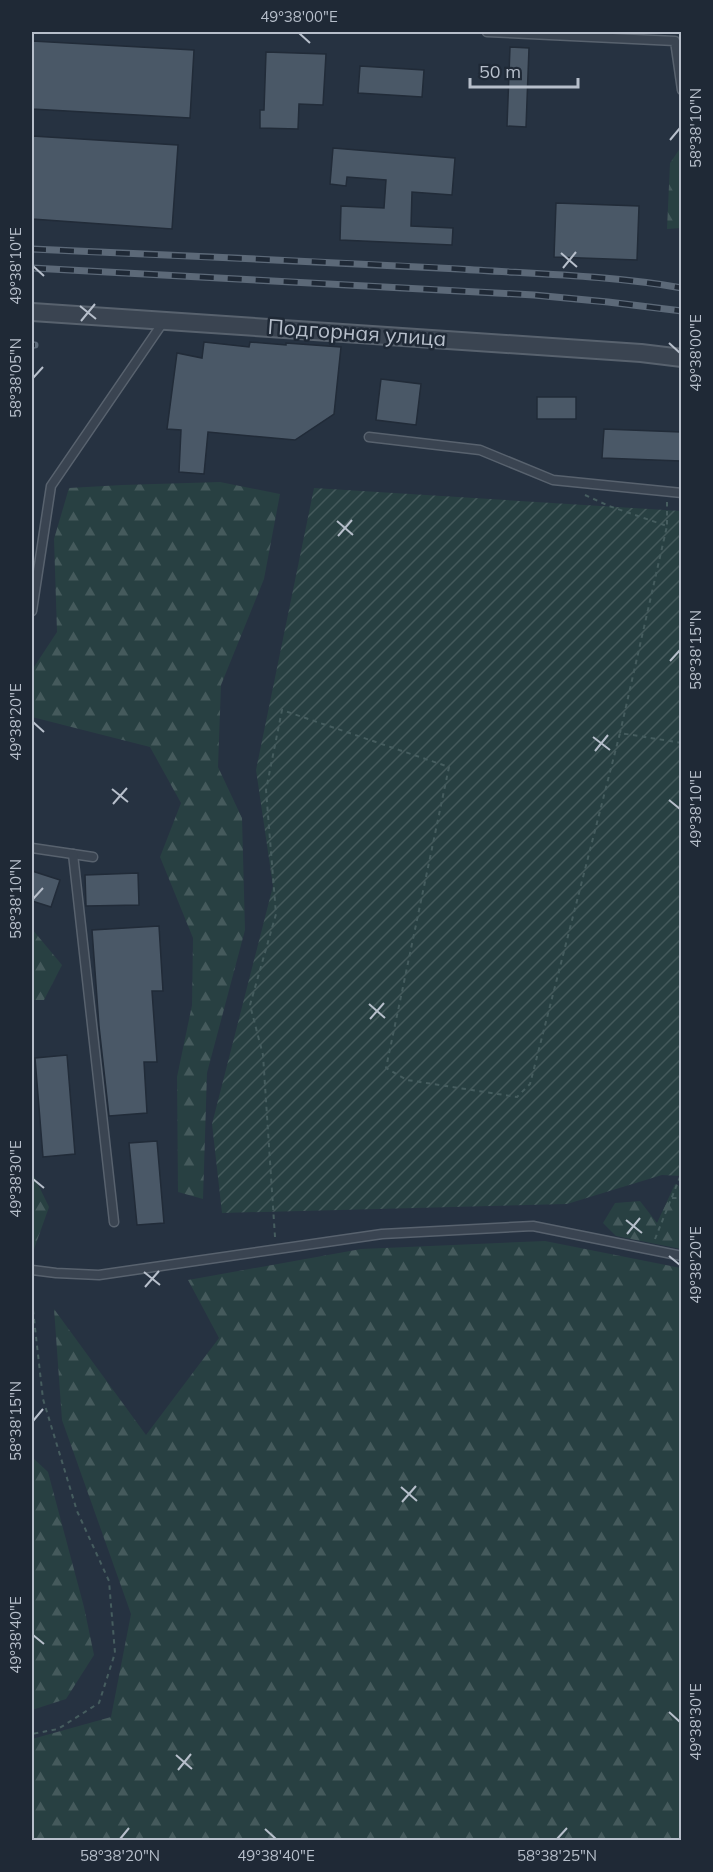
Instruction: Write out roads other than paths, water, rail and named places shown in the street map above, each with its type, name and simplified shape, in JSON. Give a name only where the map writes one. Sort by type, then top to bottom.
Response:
[{"type":"street","name":"Подгорная улица","points":[[32,312],[641,353],[681,358]]},
{"type":"lane","points":[[487,32],[675,41],[681,90]]},
{"type":"lane","points":[[32,611],[51,486],[164,320]]},
{"type":"lane","points":[[369,437],[480,450],[553,480],[681,493]]},
{"type":"lane","points":[[32,848],[93,857]]},
{"type":"lane","points":[[74,854],[114,1222]]},
{"type":"lane","points":[[32,1270],[99,1275],[382,1234],[533,1226],[681,1256]]},
{"type":"railway","points":[[32,249],[543,274],[626,280],[682,288]]},
{"type":"railway","points":[[32,268],[534,295],[682,311]]}]
